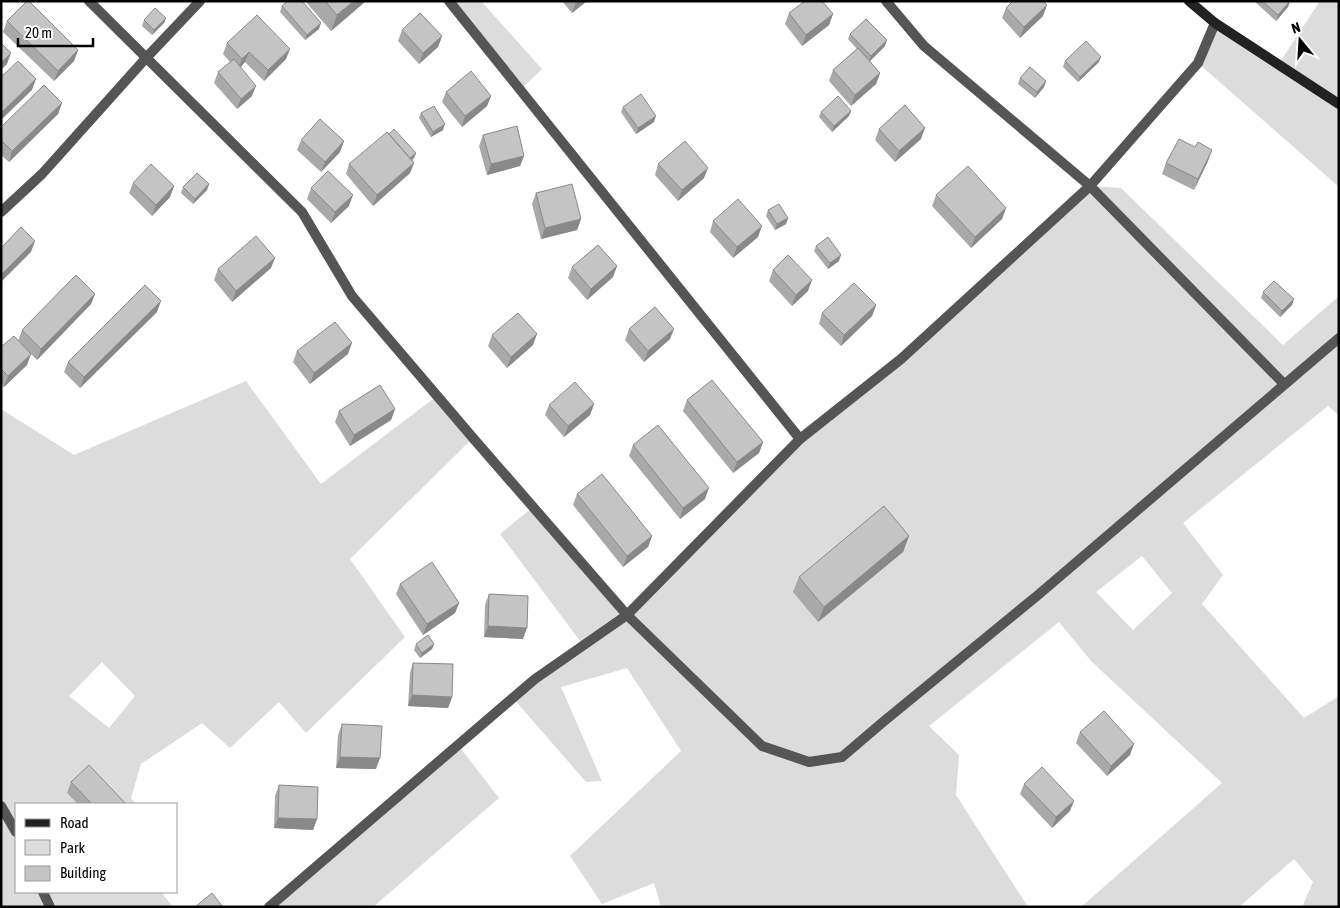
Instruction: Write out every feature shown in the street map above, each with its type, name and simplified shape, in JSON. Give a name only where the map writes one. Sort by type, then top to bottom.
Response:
[{"type":"main road","points":[[1189,1],[1215,23],[1339,104]]},
{"type":"street","points":[[89,1],[302,212],[352,296],[627,615],[762,746],[809,762],[842,757],[1038,595],[1339,338]]},
{"type":"street","points":[[1,212],[42,174],[200,1]]},
{"type":"street","points":[[449,1],[800,440]]},
{"type":"street","points":[[886,1],[924,46],[1090,186],[1284,384]]},
{"type":"street","points":[[269,907],[535,680],[627,615],[800,440],[901,359],[1090,186],[1198,63],[1215,23]]},
{"type":"street","points":[[1,806],[15,830]]},
{"type":"street","points":[[43,893],[50,907]]},
{"type":"green space","points":[[449,1],[481,1],[542,69],[520,90]]},
{"type":"green space","points":[[1320,1],[1339,1],[1339,187],[1198,63],[1215,23],[1278,65]]},
{"type":"green space","points":[[1090,186],[1121,188],[1283,345],[1339,296],[1339,415],[1328,406],[1183,523],[1223,575],[1202,604],[1304,718],[1339,696],[1339,907],[1302,907],[1313,882],[1294,859],[1239,907],[1081,907],[1222,783],[1092,662],[1059,622],[929,726],[959,755],[956,795],[1028,907],[661,907],[654,883],[602,904],[570,856],[681,751],[627,668],[561,687],[602,781],[586,782],[513,698],[583,645],[500,534],[533,507],[627,615],[800,440],[901,359]],"holes":[[[1142,556],[1172,593],[1133,630],[1096,592]]]},
{"type":"green space","points":[[246,381],[321,484],[437,396],[473,438],[350,559],[405,637],[306,733],[279,702],[230,748],[202,723],[141,764],[131,798],[135,803],[15,803],[15,893],[162,893],[173,907],[1,907],[1,409],[74,455]],"holes":[[[102,662],[135,696],[109,728],[69,696]]]},
{"type":"green space","points":[[458,745],[499,798],[373,907],[269,907]]},
{"type":"building","points":[[27,1],[78,50],[58,71],[7,21]]},
{"type":"building","points":[[288,1],[302,1],[321,23],[307,35],[282,6]]},
{"type":"building","points":[[325,1],[354,1],[337,15]]},
{"type":"building","points":[[805,1],[822,1],[833,14],[806,35],[789,13]]},
{"type":"building","points":[[1013,1],[1043,1],[1047,5],[1024,27],[1006,8]]},
{"type":"building","points":[[1262,1],[1290,1],[1278,15]]},
{"type":"building","points":[[155,8],[166,18],[154,30],[144,20]]},
{"type":"building","points":[[420,13],[442,36],[423,53],[402,30]]},
{"type":"building","points":[[257,15],[290,49],[268,70],[249,52],[242,59],[227,43]]},
{"type":"building","points":[[866,19],[887,40],[871,56],[850,34]]},
{"type":"building","points":[[1086,41],[1101,57],[1080,77],[1065,61]]},
{"type":"building","points":[[1,43],[11,53],[1,63]]},
{"type":"building","points":[[858,48],[880,73],[855,95],[833,70]]},
{"type":"building","points":[[234,59],[256,86],[241,99],[218,72]]},
{"type":"building","points":[[18,61],[36,79],[1,113],[1,77]]},
{"type":"building","points":[[1030,67],[1046,81],[1037,92],[1020,78]]},
{"type":"building","points":[[471,71],[491,96],[465,116],[446,92]]},
{"type":"building","points":[[44,85],[62,103],[12,151],[1,140],[1,127]]},
{"type":"building","points":[[641,94],[656,116],[638,128],[623,107]]},
{"type":"building","points":[[838,96],[851,111],[834,126],[821,112]]},
{"type":"building","points":[[905,105],[925,128],[899,151],[879,129]]},
{"type":"building","points":[[434,106],[445,124],[433,132],[421,113]]},
{"type":"building","points":[[320,119],[344,141],[325,162],[301,140]]},
{"type":"building","points":[[517,126],[524,156],[491,164],[483,135]]},
{"type":"building","points":[[394,129],[416,153],[410,158],[389,134]]},
{"type":"building","points":[[387,132],[414,163],[377,195],[349,164]]},
{"type":"building","points":[[1179,139],[1195,147],[1198,142],[1212,150],[1198,179],[1166,163]]},
{"type":"building","points":[[685,141],[708,168],[682,190],[658,164]]},
{"type":"building","points":[[151,164],[174,186],[156,205],[133,183]]},
{"type":"building","points":[[968,166],[1006,208],[975,237],[936,195]]},
{"type":"building","points":[[328,171],[353,195],[335,212],[311,188]]},
{"type":"building","points":[[197,173],[209,184],[195,199],[183,187]]},
{"type":"building","points":[[572,184],[581,219],[545,228],[536,193]]},
{"type":"building","points":[[738,199],[762,226],[737,247],[713,221]]},
{"type":"building","points":[[779,204],[788,218],[777,224],[768,210]]},
{"type":"building","points":[[21,227],[35,241],[1,275],[1,248]]},
{"type":"building","points":[[256,236],[275,258],[236,291],[218,269]]},
{"type":"building","points":[[828,237],[841,255],[830,263],[816,246]]},
{"type":"building","points":[[598,245],[617,266],[591,289],[572,267]]},
{"type":"building","points":[[788,255],[812,280],[796,295],[773,270]]},
{"type":"building","points":[[76,275],[95,294],[41,349],[22,330]]},
{"type":"building","points":[[1274,281],[1294,299],[1282,311],[1263,292]]},
{"type":"building","points":[[854,283],[876,305],[844,335],[822,313]]},
{"type":"building","points":[[145,285],[161,301],[84,377],[68,362]]},
{"type":"building","points":[[655,307],[674,329],[648,351],[629,329]]},
{"type":"building","points":[[518,313],[537,334],[511,357],[492,335]]},
{"type":"building","points":[[335,322],[352,343],[314,373],[297,351]]},
{"type":"building","points":[[14,336],[31,354],[8,376],[1,369],[1,347]]},
{"type":"building","points":[[712,380],[763,442],[737,462],[687,400]]},
{"type":"building","points":[[575,382],[594,404],[568,426],[549,405]]},
{"type":"building","points":[[380,385],[395,409],[354,435],[339,411]]},
{"type":"building","points":[[658,425],[709,488],[683,508],[633,445]]},
{"type":"building","points":[[602,474],[652,536],[627,556],[577,494]]},
{"type":"building","points":[[884,506],[909,536],[824,607],[799,577]]},
{"type":"building","points":[[432,562],[459,603],[427,624],[400,584]]},
{"type":"building","points":[[489,594],[528,596],[527,628],[488,626]]},
{"type":"building","points":[[428,635],[434,644],[422,653],[416,644]]},
{"type":"building","points":[[413,663],[453,664],[452,697],[412,695]]},
{"type":"building","points":[[1104,711],[1134,744],[1111,766],[1080,732]]},
{"type":"building","points":[[342,724],[382,726],[380,758],[340,757]]},
{"type":"building","points":[[89,765],[125,803],[91,803],[71,782]]},
{"type":"building","points":[[1042,767],[1074,801],[1056,817],[1024,784]]},
{"type":"building","points":[[279,785],[318,787],[317,819],[278,818]]},
{"type":"building","points":[[212,893],[223,907],[195,907]]}]
